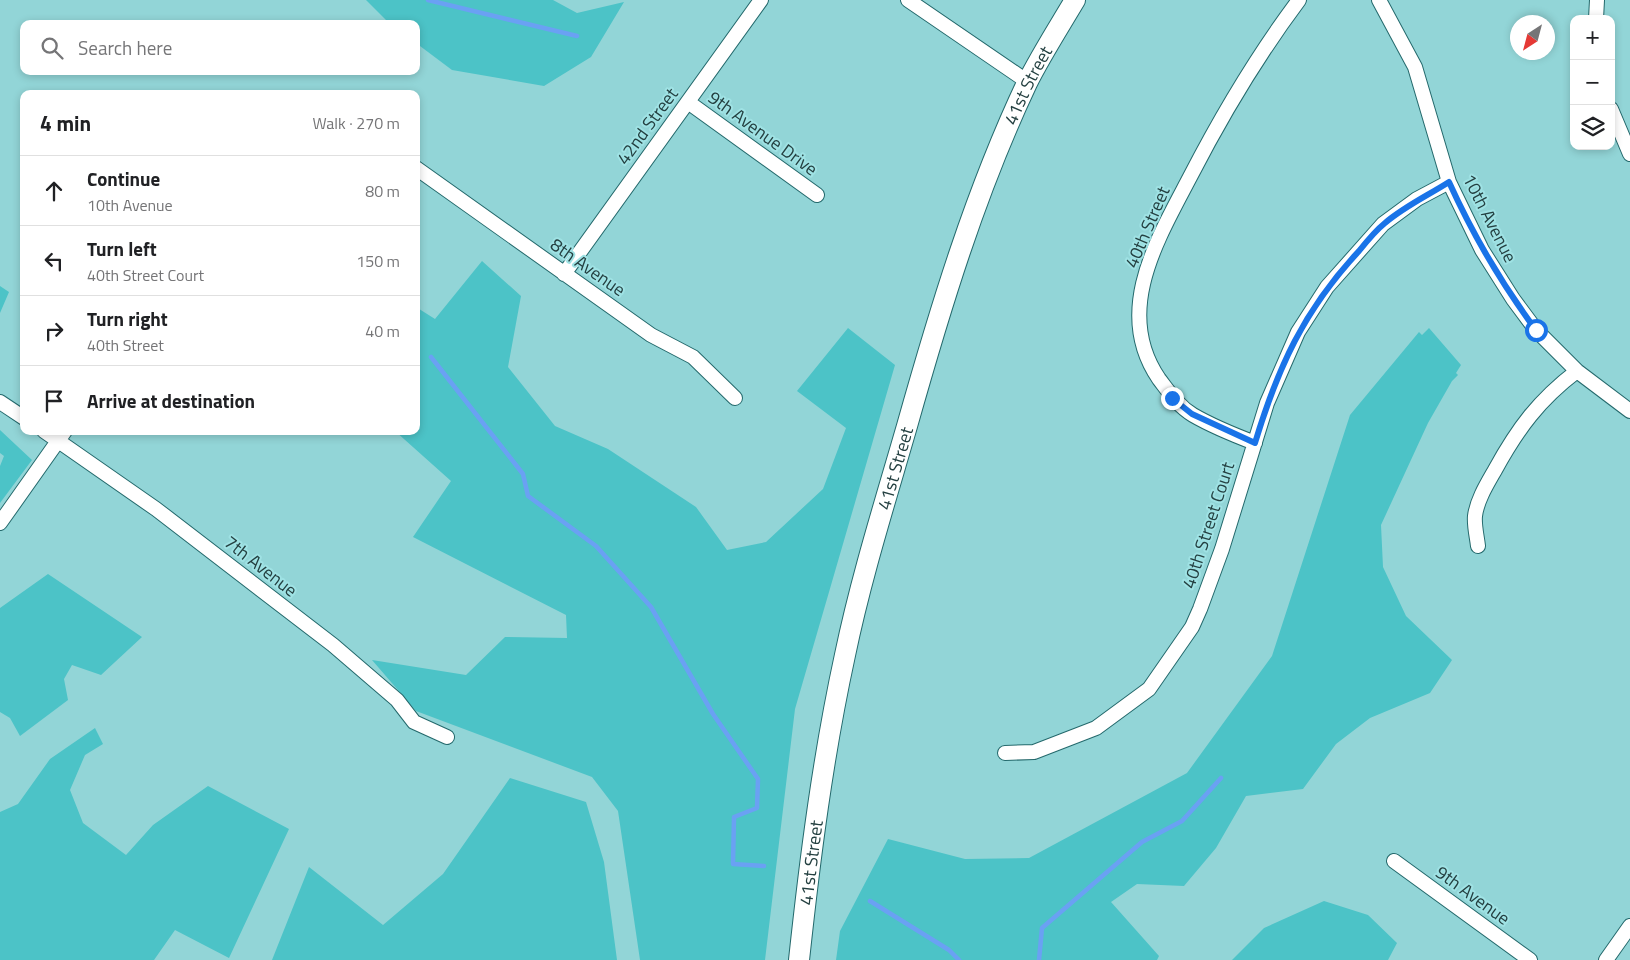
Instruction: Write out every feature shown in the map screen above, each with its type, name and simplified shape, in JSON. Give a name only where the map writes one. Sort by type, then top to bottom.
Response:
[{"type":"street","name":"42nd Street","points":[[564,274],[761,0]]},
{"type":"street","points":[[908,0],[1028,82]]},
{"type":"street","name":"41st Street","points":[[799,960],[814,822],[843,663],[859,598],[949,283],[973,214],[1028,82],[1075,0]]},
{"type":"street","name":"40th Street","points":[[1255,443],[1192,414],[1172,398],[1154,372],[1146,352],[1138,324],[1139,304],[1152,256],[1205,148],[1243,80],[1299,0]]},
{"type":"street","name":"10th Avenue","points":[[1379,0],[1415,67],[1449,182],[1482,250],[1513,299],[1536,330],[1577,372],[1630,411]]},
{"type":"street","points":[[1596,15],[1597,0]]},
{"type":"street","name":"9th Avenue Drive","points":[[688,102],[817,195]]},
{"type":"street","points":[[1615,118],[1630,154]]},
{"type":"street","name":"8th Avenue","points":[[420,171],[650,335],[693,357],[735,398]]},
{"type":"street","name":"40th Street Court","points":[[1005,753],[1034,752],[1096,728],[1149,690],[1182,642],[1200,609],[1222,549],[1267,403],[1298,332],[1327,287],[1383,224],[1417,199],[1449,182]]},
{"type":"street","points":[[1478,546],[1475,516],[1485,488],[1508,446],[1536,407],[1577,372]]},
{"type":"street","points":[[0,402],[20,415]]},
{"type":"street","points":[[0,523],[62,436]]},
{"type":"street","name":"7th Avenue","points":[[62,436],[333,645],[397,700],[414,722],[447,737]]},
{"type":"street","name":"9th Avenue","points":[[1394,861],[1530,960]]},
{"type":"street","points":[[1606,960],[1630,926]]},
{"type":"shaded area","points":[[366,0],[553,0],[577,13],[624,2],[591,57],[544,86],[452,70],[420,46],[420,20],[386,20]]},
{"type":"shaded area","points":[[482,261],[521,296],[508,367],[555,426],[608,449],[696,507],[727,550],[766,542],[823,489],[846,428],[797,391],[848,328],[895,365],[795,709],[765,960],[640,960],[618,811],[592,777],[416,711],[372,660],[466,675],[505,637],[567,638],[566,615],[413,537],[451,481],[399,435],[420,435],[420,310],[435,319]]},
{"type":"shaded area","points":[[0,286],[9,292],[0,313]]},
{"type":"shaded area","points":[[1429,328],[1461,365],[1456,373],[1458,375],[1452,381],[1428,423],[1381,525],[1383,567],[1406,616],[1452,660],[1430,693],[1370,718],[1336,744],[1303,789],[1246,796],[1216,848],[1184,886],[1137,884],[1111,902],[1159,956],[1157,960],[836,960],[840,931],[888,839],[965,859],[1029,858],[1187,773],[1272,656],[1350,415],[1419,332],[1422,335]]},
{"type":"shaded area","points":[[0,430],[32,460],[0,503],[0,466],[4,456],[0,453]]},
{"type":"shaded area","points":[[48,574],[142,637],[101,675],[72,665],[64,679],[68,700],[20,736],[10,718],[0,712],[0,608]]},
{"type":"shaded area","points":[[95,728],[103,744],[85,755],[70,790],[83,823],[126,855],[153,825],[208,786],[289,829],[229,958],[175,930],[154,960],[0,960],[0,812],[18,804],[50,759]]},
{"type":"shaded area","points":[[510,778],[586,802],[604,862],[617,960],[272,960],[309,867],[383,925],[443,874]]},
{"type":"shaded area","points":[[1324,901],[1368,915],[1397,943],[1388,960],[1232,960],[1264,928]]},
{"type":"waterway","points":[[428,0],[577,36]]},
{"type":"waterway","points":[[431,357],[523,474],[528,496],[596,546],[651,607],[713,714],[758,779],[757,808],[734,817],[733,864],[764,866]]},
{"type":"waterway","points":[[1039,960],[1042,928],[1142,842],[1182,821],[1221,778]]},
{"type":"waterway","points":[[870,901],[949,950],[959,960]]},
{"type":"route","points":[[1172,398],[1192,414],[1255,443],[1267,403],[1287,354],[1298,332],[1327,287],[1383,224],[1417,199],[1449,182],[1482,250],[1513,299],[1536,330]]}]
